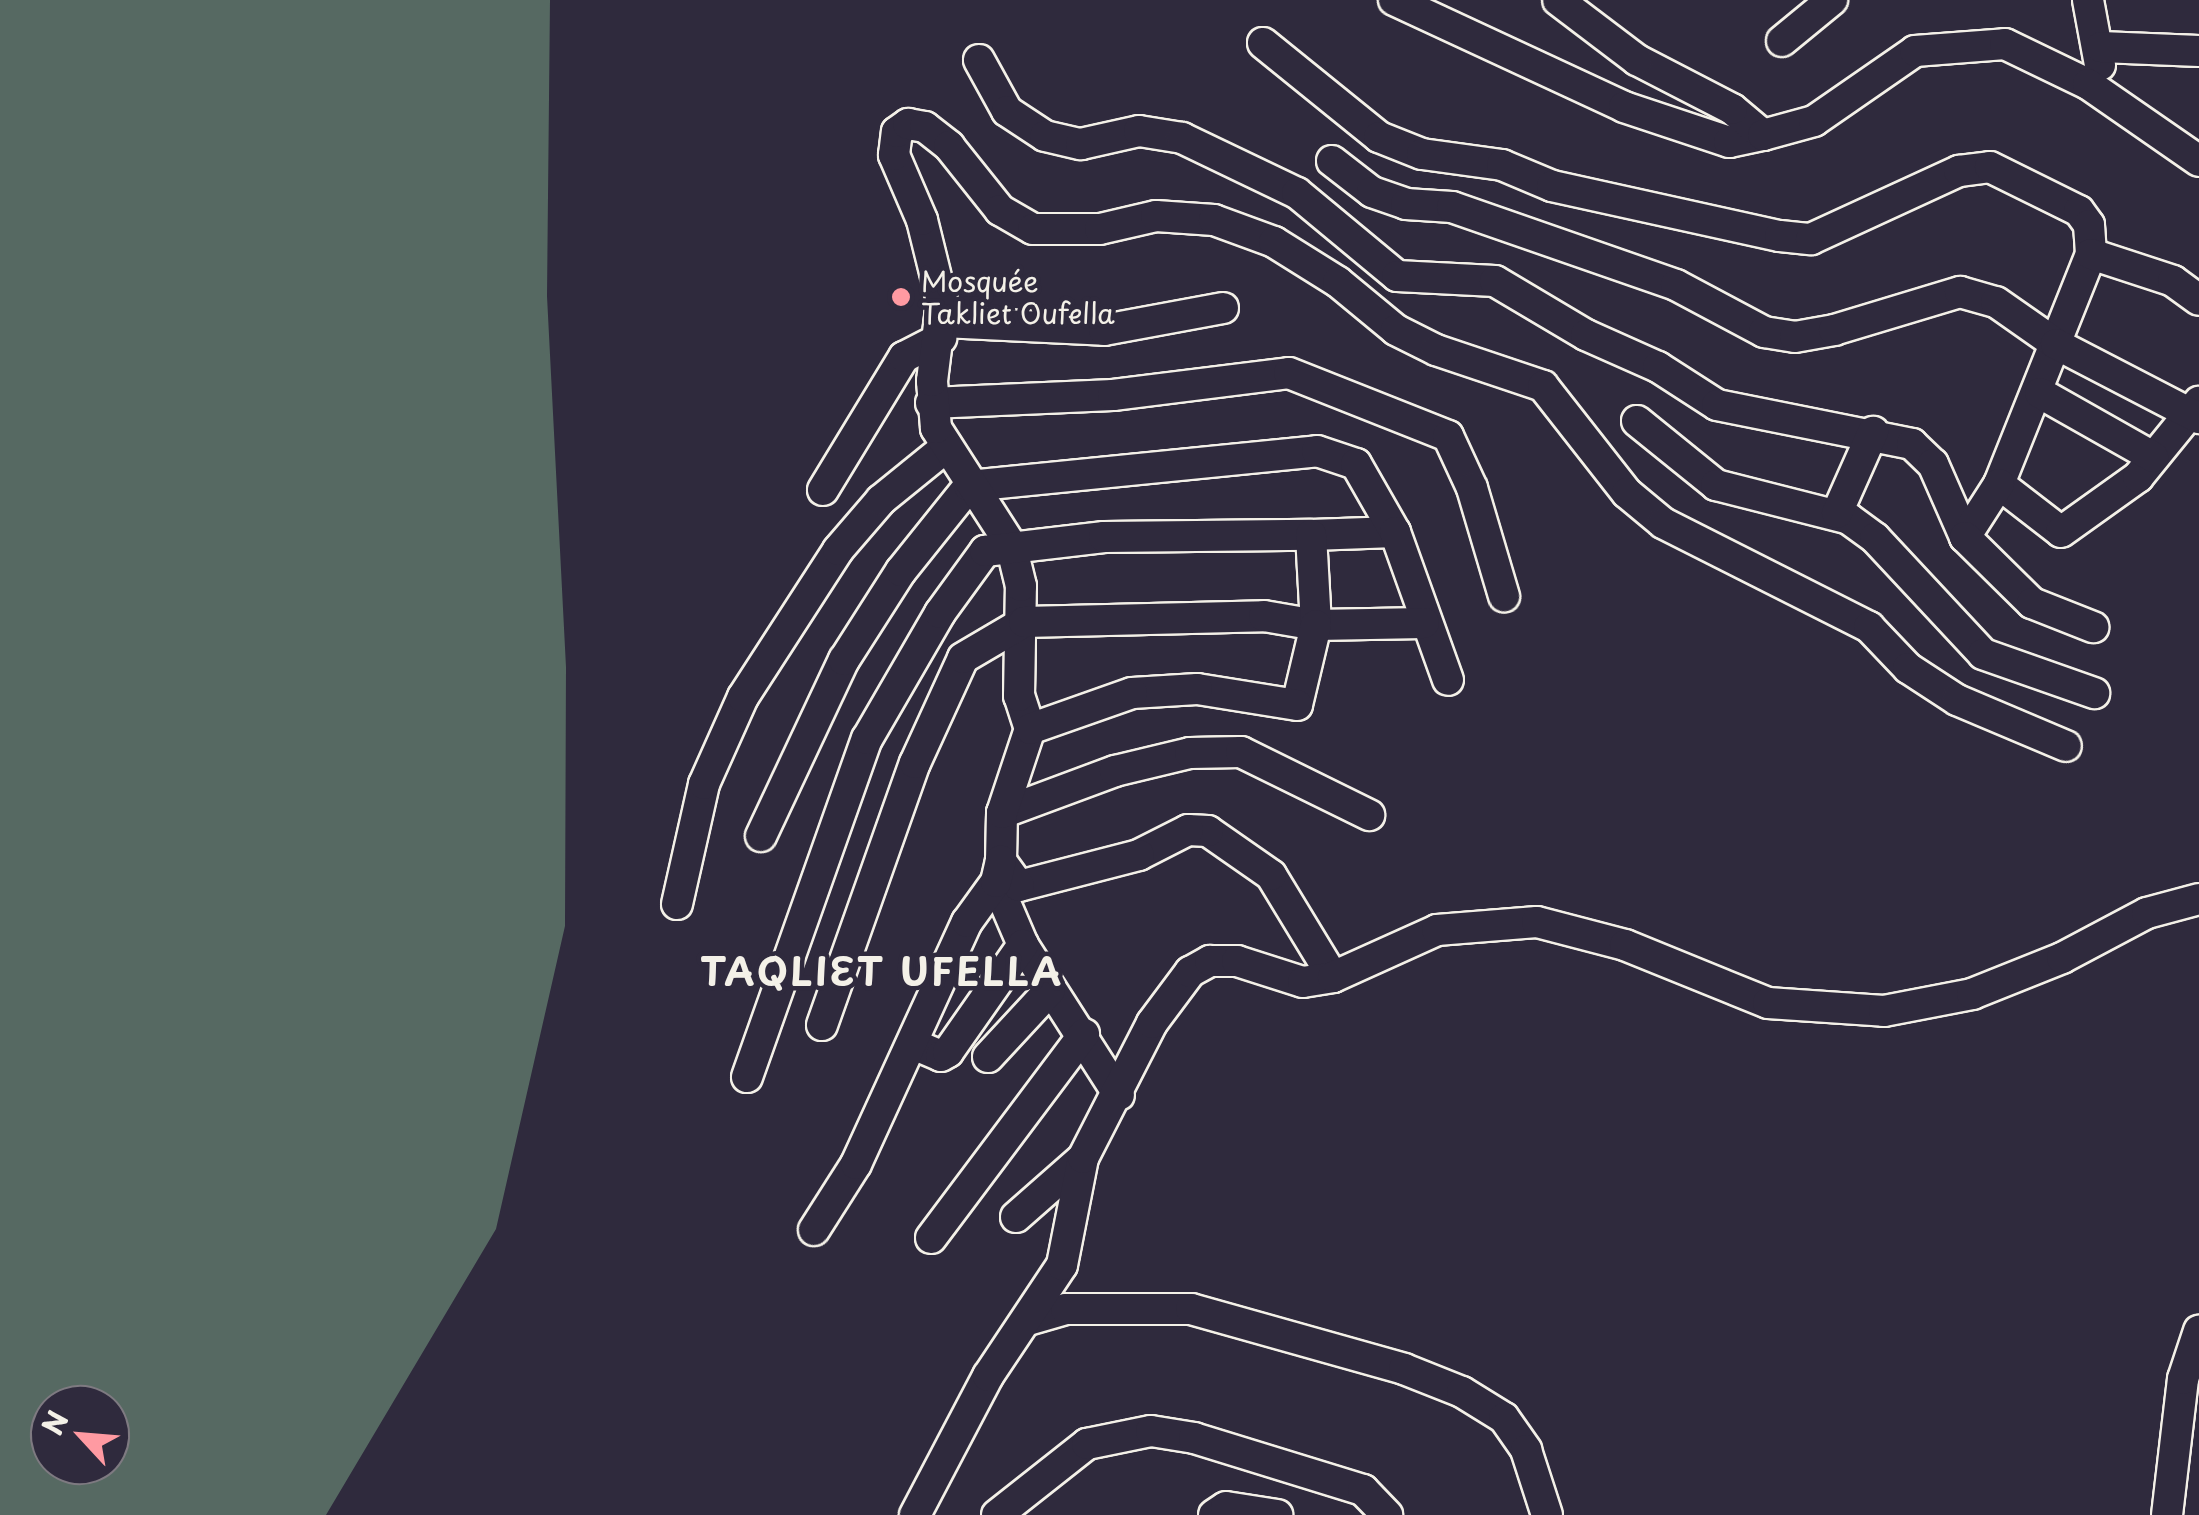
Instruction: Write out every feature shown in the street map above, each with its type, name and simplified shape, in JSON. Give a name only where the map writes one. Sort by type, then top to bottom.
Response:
[{"type":"street","points":[[1394,0],[1624,106],[1729,142],[1814,122],[1915,51],[2005,44],[2098,90],[2199,161]]},
{"type":"street","points":[[1558,0],[1636,60],[1732,109],[1762,134]]},
{"type":"street","points":[[1782,41],[1832,0]]},
{"type":"street","points":[[2088,0],[2101,46],[2098,90]]},
{"type":"street","points":[[1263,43],[1380,137],[1422,154],[1502,165],[1552,186],[1811,239],[1960,171],[1990,167],[2080,211],[2089,225],[2092,254],[2040,394],[1999,484],[1964,537]]},
{"type":"street","points":[[2101,46],[2199,51]]},
{"type":"street","points":[[979,60],[1007,111],[1045,136],[1080,144],[1140,131],[1182,138],[1296,193],[1398,276],[1495,281],[1586,335],[1658,366],[1717,406],[1873,432],[1912,444],[1933,464],[1964,537],[2032,603],[2093,627]]},
{"type":"street","points":[[1119,1095],[1084,1034],[1050,990],[1023,944],[1005,876],[1002,812],[1030,729],[1019,696],[1024,622],[1012,545],[945,448],[931,403],[942,330],[922,220],[894,155],[897,132],[908,124],[925,128],[949,146],[1000,210],[1032,229],[1100,229],[1156,216],[1214,220],[1274,242],[1338,282],[1396,330],[1436,350],[1544,386],[1627,493],[1663,523],[1869,627],[1908,668],[1957,700],[2066,746]]},
{"type":"street","points":[[1332,161],[1372,192],[1406,204],[1452,207],[1676,285],[1764,332],[1795,338],[1960,292],[1996,302],[2056,344],[2196,411],[2138,477],[2061,532],[1999,484]]},
{"type":"street","points":[[2092,254],[2173,281],[2199,300]]},
{"type":"street","points":[[823,490],[904,357],[942,330],[1104,330],[1222,308]]},
{"type":"street","points":[[931,403],[1113,395],[1289,372],[1448,436],[1472,488],[1504,596]]},
{"type":"street","points":[[2040,394],[2153,457]]},
{"type":"street","points":[[1637,420],[1716,485],[1837,513],[1875,538],[1983,654],[2094,693]]},
{"type":"street","points":[[1837,513],[1873,432]]},
{"type":"street","points":[[677,904],[704,784],[743,697],[838,550],[880,500],[945,448]]},
{"type":"street","points":[[762,836],[844,660],[901,570],[969,486],[1316,451],[1356,464],[1394,532],[1448,680]]},
{"type":"street","points":[[747,1077],[867,739],[940,612],[985,552],[1012,545],[1394,532]]},
{"type":"street","points":[[1030,729],[1132,693],[1197,689],[1297,705],[1316,626],[1311,535]]},
{"type":"street","points":[[822,1025],[915,762],[962,658],[1024,622],[1264,616],[1316,626],[1424,622]]},
{"type":"street","points":[[1957,700],[1983,654]]},
{"type":"street","points":[[1002,812],[1115,771],[1190,753],[1241,752],[1368,815]]},
{"type":"street","points":[[814,1230],[856,1164],[966,922],[1005,876],[1139,855],[1188,830],[1208,831],[1271,875],[1333,976]]},
{"type":"street","points":[[915,1515],[988,1376],[1031,1318],[1069,1246],[1084,1158],[1152,1023],[1190,972],[1210,962],[1237,961],[1303,982],[1333,976],[1438,930],[1537,922],[1625,946],[1768,1002],[1884,1011],[1972,994],[2062,958],[2147,913],[2199,899]]},
{"type":"street","points":[[913,1044],[940,1056],[948,1052],[1023,944]]},
{"type":"street","points":[[988,1057],[1050,990]]},
{"type":"street","points":[[932,1238],[1084,1034]]},
{"type":"street","points":[[1016,1217],[1084,1158]]},
{"type":"street","points":[[1031,1318],[1066,1309],[1192,1309],[1404,1369],[1462,1392],[1504,1418],[1526,1450],[1548,1515]]},
{"type":"street","points":[[1031,1318],[1052,1328],[1189,1325],[1436,1397],[1494,1434],[1515,1470],[1528,1515]]},
{"type":"street","points":[[2166,1515],[2182,1379],[2199,1331]]},
{"type":"street","points":[[997,1515],[1087,1444],[1151,1431],[1194,1438],[1363,1490],[1386,1515]]},
{"type":"street","points":[[1214,1515],[1226,1506],[1277,1515]]},
{"type":"green space","points":[[0,0],[550,0],[547,296],[566,667],[565,926],[496,1229],[326,1515],[0,1515]]},
{"type":"place","name":"Mosquée Takliet Oufella","points":[[901,297]]},
{"type":"district","name":"TAQLIƐT UFELLA","points":[[882,971]]}]
